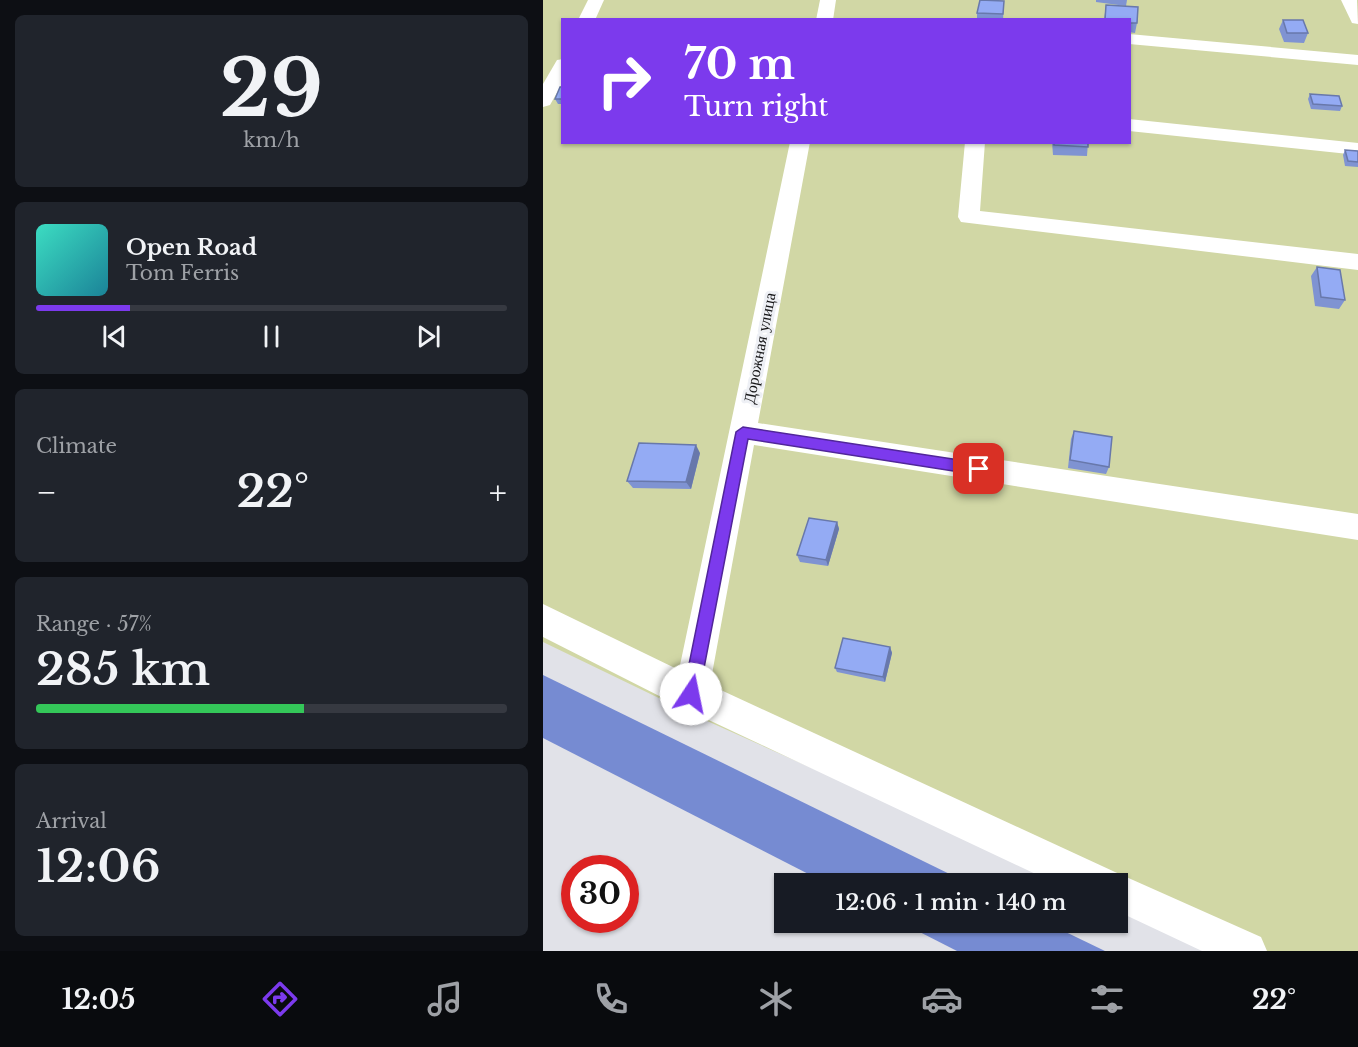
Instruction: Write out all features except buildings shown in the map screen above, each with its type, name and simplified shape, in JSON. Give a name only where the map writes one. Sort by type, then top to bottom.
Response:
[{"type":"street","points":[[587,18],[596,0]]},
{"type":"street","points":[[824,18],[828,0]]},
{"type":"street","points":[[1349,0],[1358,19]]},
{"type":"street","points":[[1131,39],[1358,60]]},
{"type":"street","points":[[543,101],[561,67]]},
{"type":"street","points":[[1131,125],[1358,149]]},
{"type":"street","name":"Дорожная улица","points":[[691,694],[799,144]]},
{"type":"street","points":[[975,144],[969,217],[1358,262]]},
{"type":"street","points":[[743,432],[1358,527]]},
{"type":"street","points":[[543,620],[691,694],[1077,873]]},
{"type":"street","points":[[1128,896],[1247,951]]},
{"type":"green space","points":[[543,0],[1358,0],[1358,951],[1218,951],[1128,891],[1128,873],[1046,873],[696,716],[543,642]]},
{"type":"water","points":[[543,675],[948,873],[806,873],[543,738]]},
{"type":"water","points":[[922,933],[1068,933],[1105,951],[957,951]]},
{"type":"route","points":[[691,694],[743,432],[979,469]]}]
